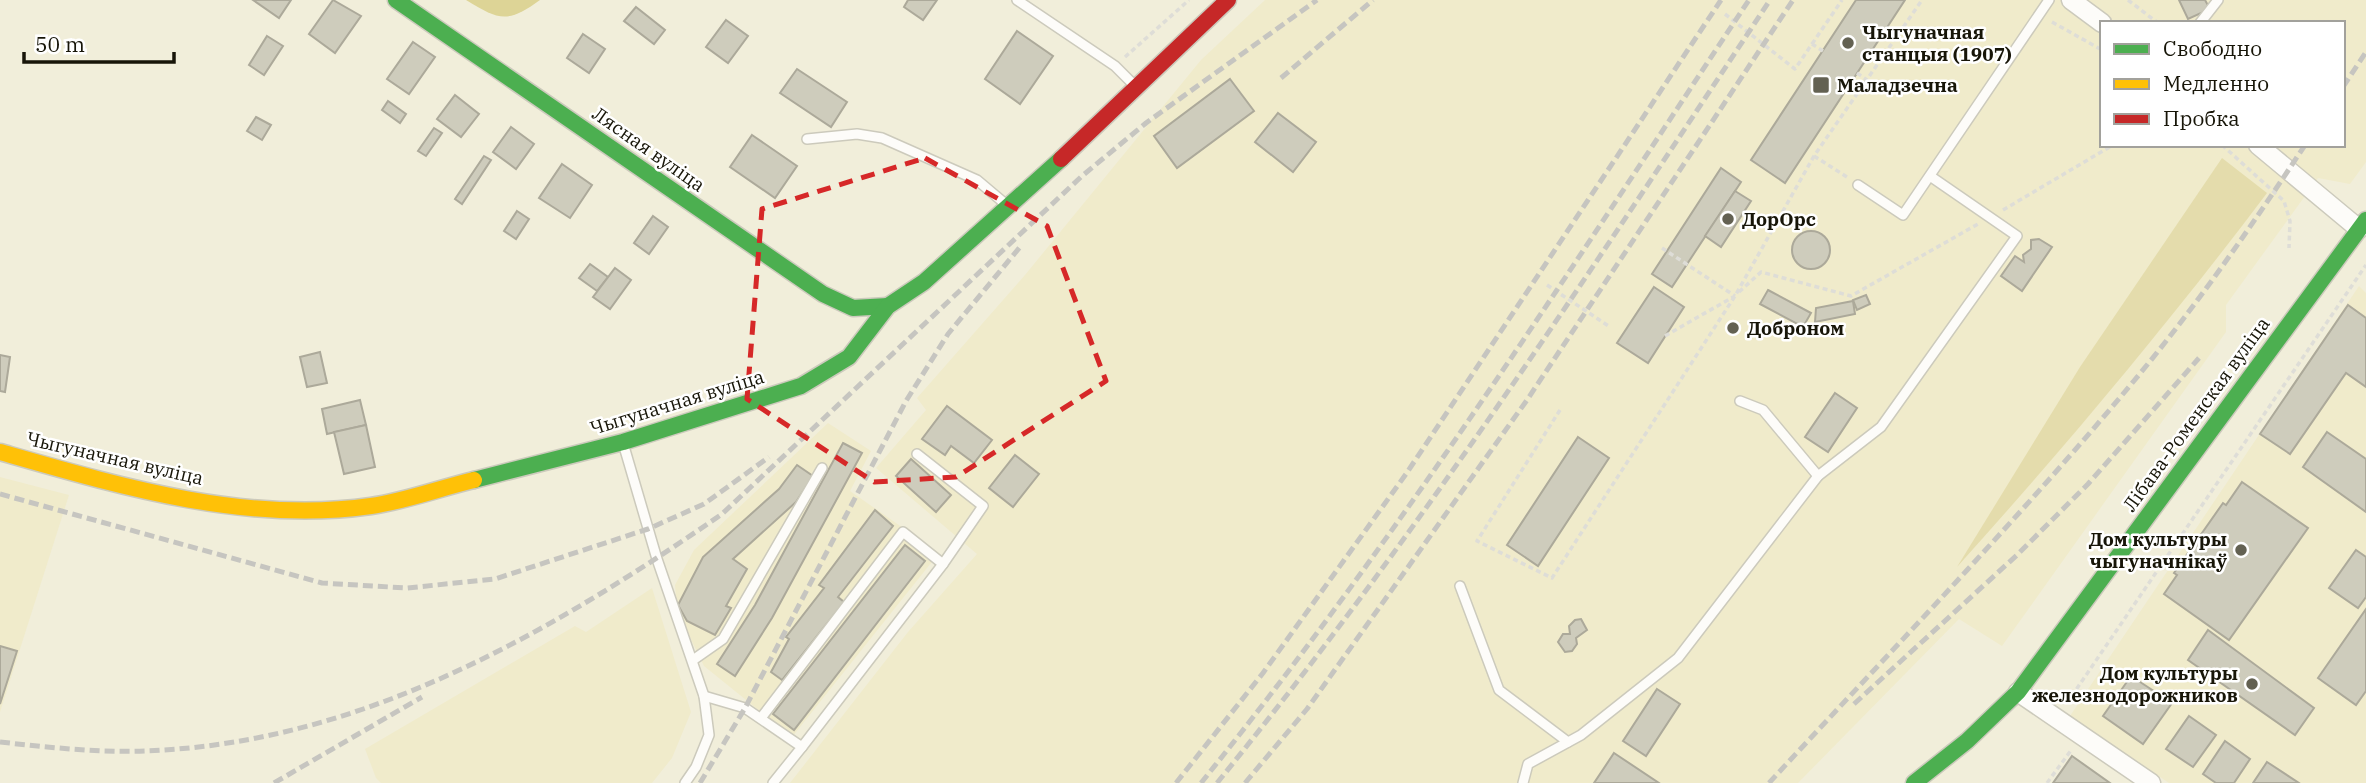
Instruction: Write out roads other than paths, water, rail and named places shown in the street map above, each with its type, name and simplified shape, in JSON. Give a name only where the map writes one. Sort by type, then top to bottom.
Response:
[{"type":"main road","name":"Лясная вуліца","points":[[396,0],[823,294],[853,307],[888,306]]},
{"type":"main road","name":"Чыгуначная вуліца","points":[[0,452],[98,480],[255,511],[371,506],[622,442],[801,386],[849,357],[888,306],[924,282],[1010,208],[1228,0]]},
{"type":"main road","name":"Лібава-Роменская вуліца","points":[[1914,783],[1967,741],[2018,692],[2362,224]]},
{"type":"street","points":[[2071,0],[2100,22]]},
{"type":"street","points":[[2261,147],[2362,224]]},
{"type":"street","points":[[2018,692],[2151,783]]},
{"type":"lane","points":[[1017,0],[1115,66],[1137,88]]},
{"type":"lane","points":[[1858,185],[1903,215],[2049,0]]},
{"type":"lane","points":[[2202,21],[2218,0]]},
{"type":"lane","points":[[807,139],[857,134],[882,138],[977,180],[1010,208]]},
{"type":"lane","points":[[1523,783],[1528,764],[1568,742],[1678,658],[1818,475],[1881,427],[2017,236],[1930,176]]},
{"type":"lane","points":[[2332,266],[2353,258]]},
{"type":"lane","points":[[1740,401],[1763,410],[1818,475]]},
{"type":"lane","points":[[622,442],[657,559],[704,696],[709,736],[696,767],[685,783]]},
{"type":"lane","points":[[773,783],[943,564],[983,506],[918,454]]},
{"type":"lane","points":[[693,660],[723,639],[822,468]]},
{"type":"lane","points":[[761,719],[903,533],[943,564]]},
{"type":"lane","points":[[1460,586],[1499,690],[1568,742]]},
{"type":"lane","points":[[704,696],[745,708],[802,747]]},
{"type":"railway","points":[[0,742],[123,751],[164,750],[241,741],[315,724],[388,700],[458,671],[526,636],[593,598],[722,514],[1082,176],[1146,123],[1317,0]]},
{"type":"railway","points":[[1281,78],[1373,0]]},
{"type":"railway","points":[[1176,783],[1263,673],[1406,474],[1721,0]]},
{"type":"railway","points":[[1201,783],[1275,689],[1416,496],[1551,299],[1749,0]]},
{"type":"railway","points":[[1217,783],[1291,689],[1434,497],[1571,300],[1770,0]]},
{"type":"railway","points":[[1245,783],[1307,709],[1527,400],[1793,0]]},
{"type":"railway","points":[[2345,84],[2366,52]]},
{"type":"railway","points":[[1769,783],[2009,525],[2102,419],[2209,285],[2304,147]]},
{"type":"railway","points":[[700,783],[745,708],[906,401],[948,334],[1020,247]]},
{"type":"railway","points":[[1854,704],[2017,555],[2088,484],[2199,358]]},
{"type":"railway","points":[[0,494],[322,583],[407,588],[495,579],[648,529],[704,504],[769,457]]},
{"type":"railway","points":[[274,783],[422,697]]},
{"type":"place","name":"Чыгуначная станцыя (1907)","points":[[1848,43]]},
{"type":"place","name":"Маладзечна","points":[[1821,85]]},
{"type":"place","name":"ДорОрс","points":[[1728,219]]},
{"type":"place","name":"Доброном","points":[[1733,328]]},
{"type":"place","name":"Дом культуры чыгуначнікаў","points":[[2241,550]]},
{"type":"place","name":"Дом культуры железнодорожников","points":[[2252,684]]}]
